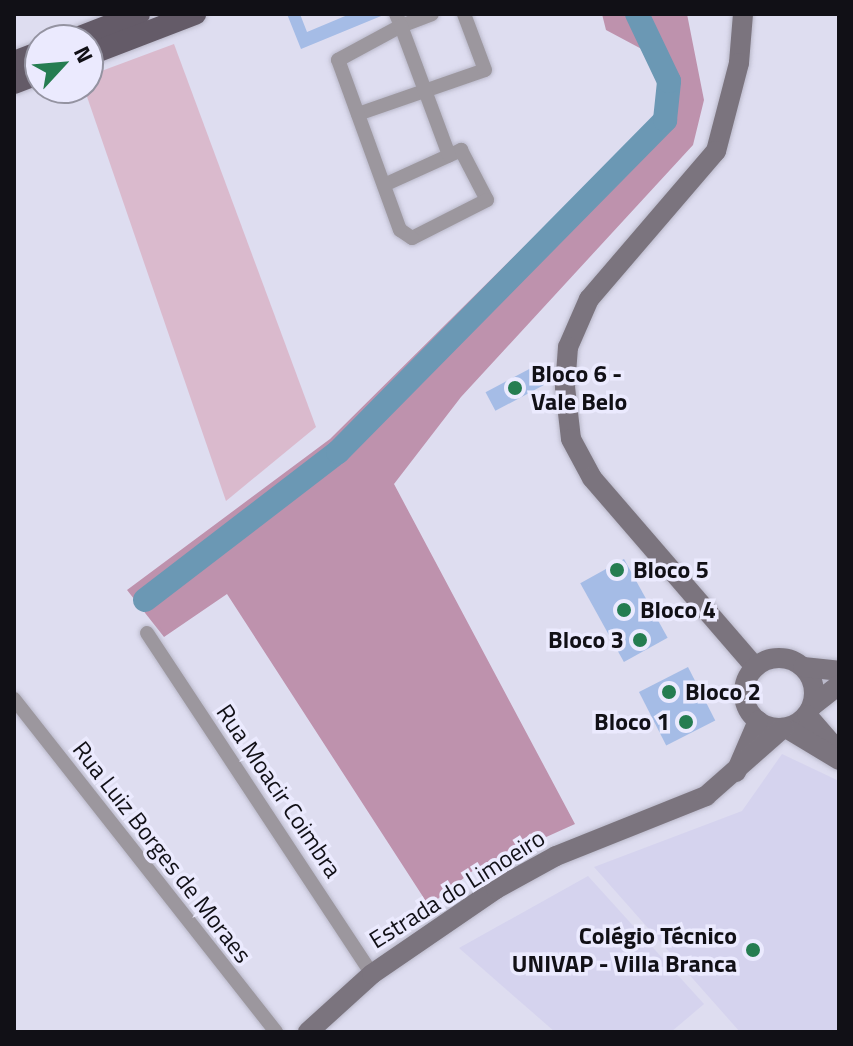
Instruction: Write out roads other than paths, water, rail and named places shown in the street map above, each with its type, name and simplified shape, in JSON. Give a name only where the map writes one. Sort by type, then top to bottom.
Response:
[{"type":"main road","points":[[104,28],[139,14]]},
{"type":"main road","points":[[104,49],[195,14]]},
{"type":"main road","points":[[743,14],[739,63],[716,151],[589,299],[568,347],[565,387],[571,439],[592,478],[755,667]]},
{"type":"main road","points":[[839,671],[803,667],[779,658],[755,667],[744,695],[758,721],[784,728],[839,760]]},
{"type":"main road","points":[[803,667],[813,685],[809,710],[839,752]]},
{"type":"main road","points":[[784,728],[839,685]]},
{"type":"main road","points":[[735,773],[758,721]]},
{"type":"main road","name":"Estrada do Limoeiro","points":[[308,1032],[372,974],[532,868],[679,810],[735,773],[784,728]]},
{"type":"street","points":[[384,185],[449,155],[468,154],[487,200],[412,238],[400,230],[338,60],[398,20],[432,14]]},
{"type":"street","points":[[358,114],[485,70],[464,14]]},
{"type":"street","points":[[398,20],[449,155]]},
{"type":"street","name":"Rua Moacir Coimbra","points":[[147,633],[372,974]]},
{"type":"street","name":"Rua Luiz Borges de Moraes","points":[[14,699],[276,1032]]},
{"type":"waterway","points":[[145,600],[338,452],[665,120],[669,81],[637,14]]},
{"type":"place","name":"Bloco 6 - Vale Belo","points":[[515,388]]},
{"type":"place","name":"Bloco 5","points":[[617,570]]},
{"type":"place","name":"Bloco 4","points":[[624,610]]},
{"type":"place","name":"Bloco 3","points":[[640,640]]},
{"type":"place","name":"Bloco 2","points":[[669,692]]},
{"type":"place","name":"Bloco 1","points":[[686,722]]},
{"type":"place","name":"Colégio Técnico UNIVAP - Villa Branca","points":[[753,950]]}]
